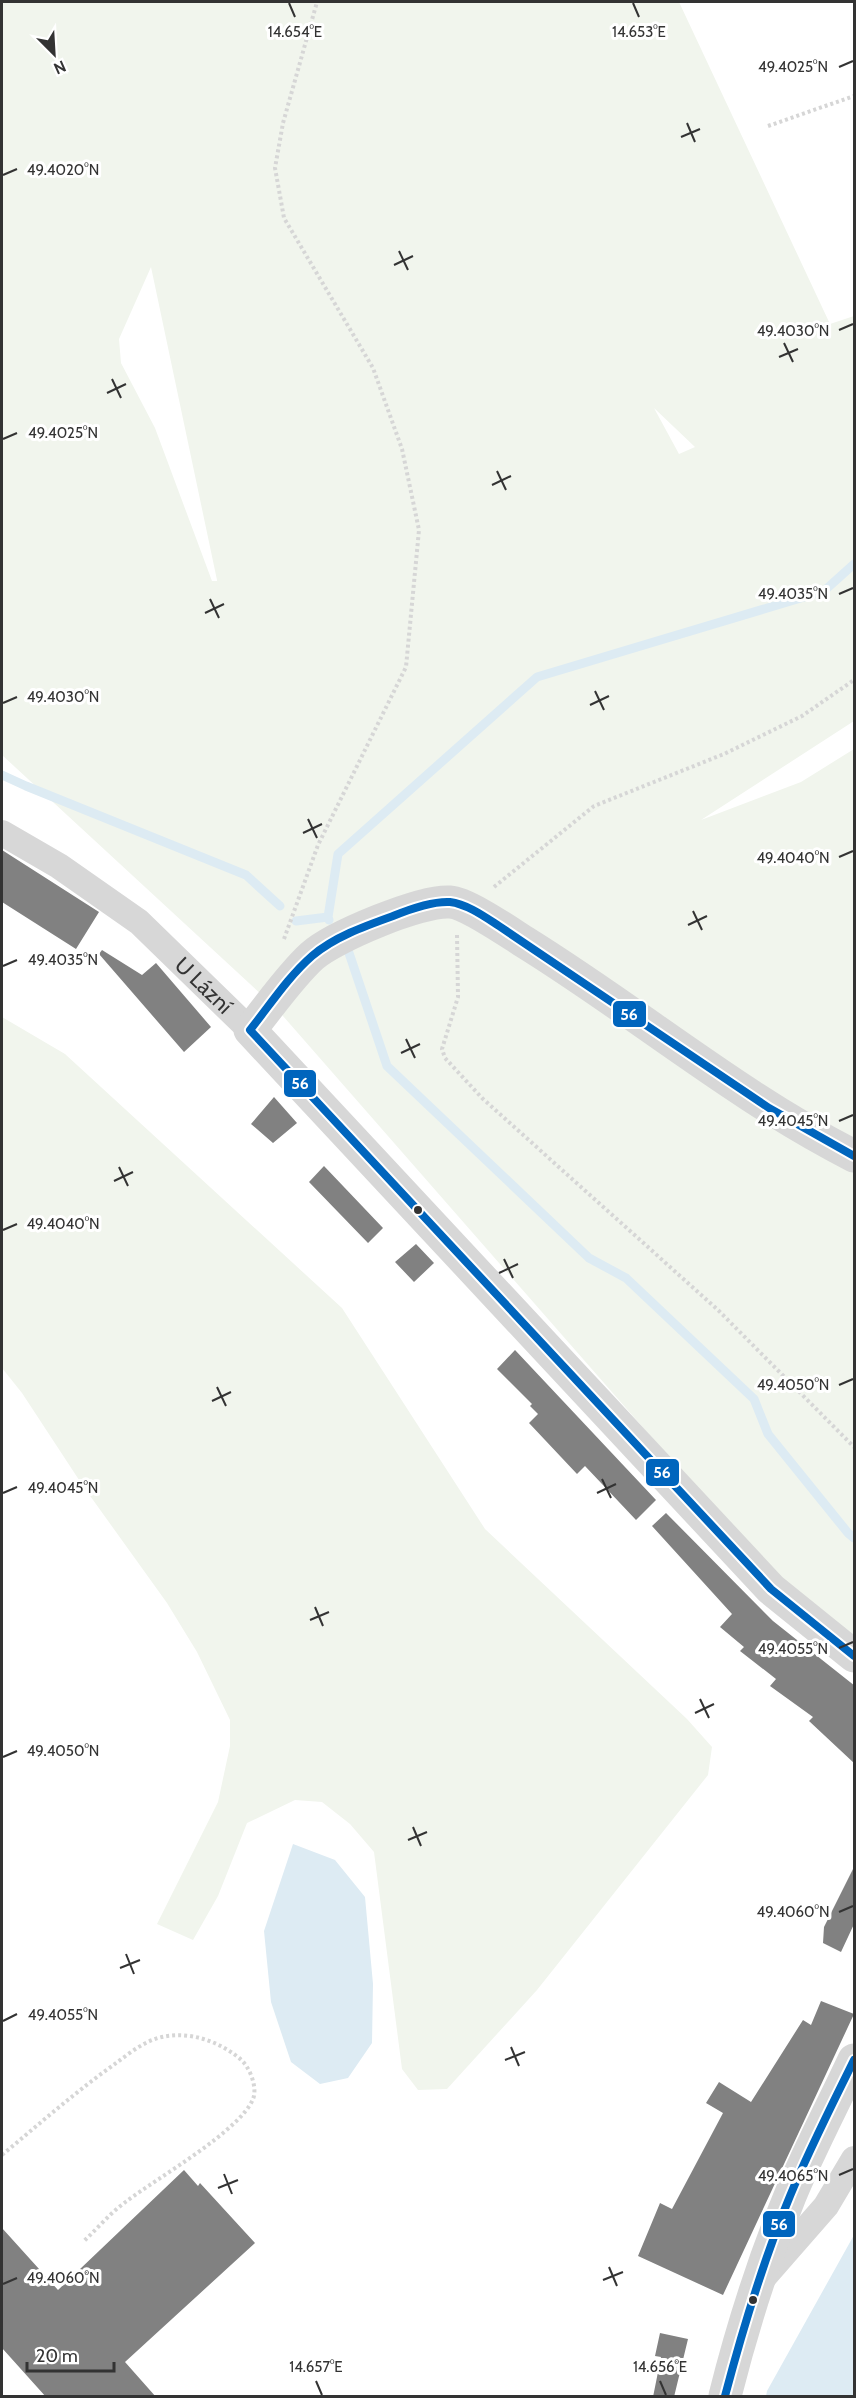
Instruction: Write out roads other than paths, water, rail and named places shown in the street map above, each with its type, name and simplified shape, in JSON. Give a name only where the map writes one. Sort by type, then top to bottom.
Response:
[{"type":"street","name":"U Lázní","points":[[2,833],[58,866],[139,922],[250,1030],[771,1589],[855,1656]]},
{"type":"street","points":[[250,1030],[313,956],[364,926],[408,910],[459,905],[544,954],[800,1128],[855,1156]]},
{"type":"street","points":[[725,2397],[756,2286],[790,2195],[855,2060]]},
{"type":"street","points":[[756,2286],[826,2206],[855,2159]]},
{"type":"waterway","points":[[328,917],[338,854],[537,677],[824,591],[854,564]]},
{"type":"waterway","points":[[2,775],[246,875],[280,906]]},
{"type":"waterway","points":[[296,921],[328,917],[329,920]]},
{"type":"waterway","points":[[347,947],[387,1066],[589,1258],[626,1278],[754,1399],[768,1434],[854,1538]]}]
